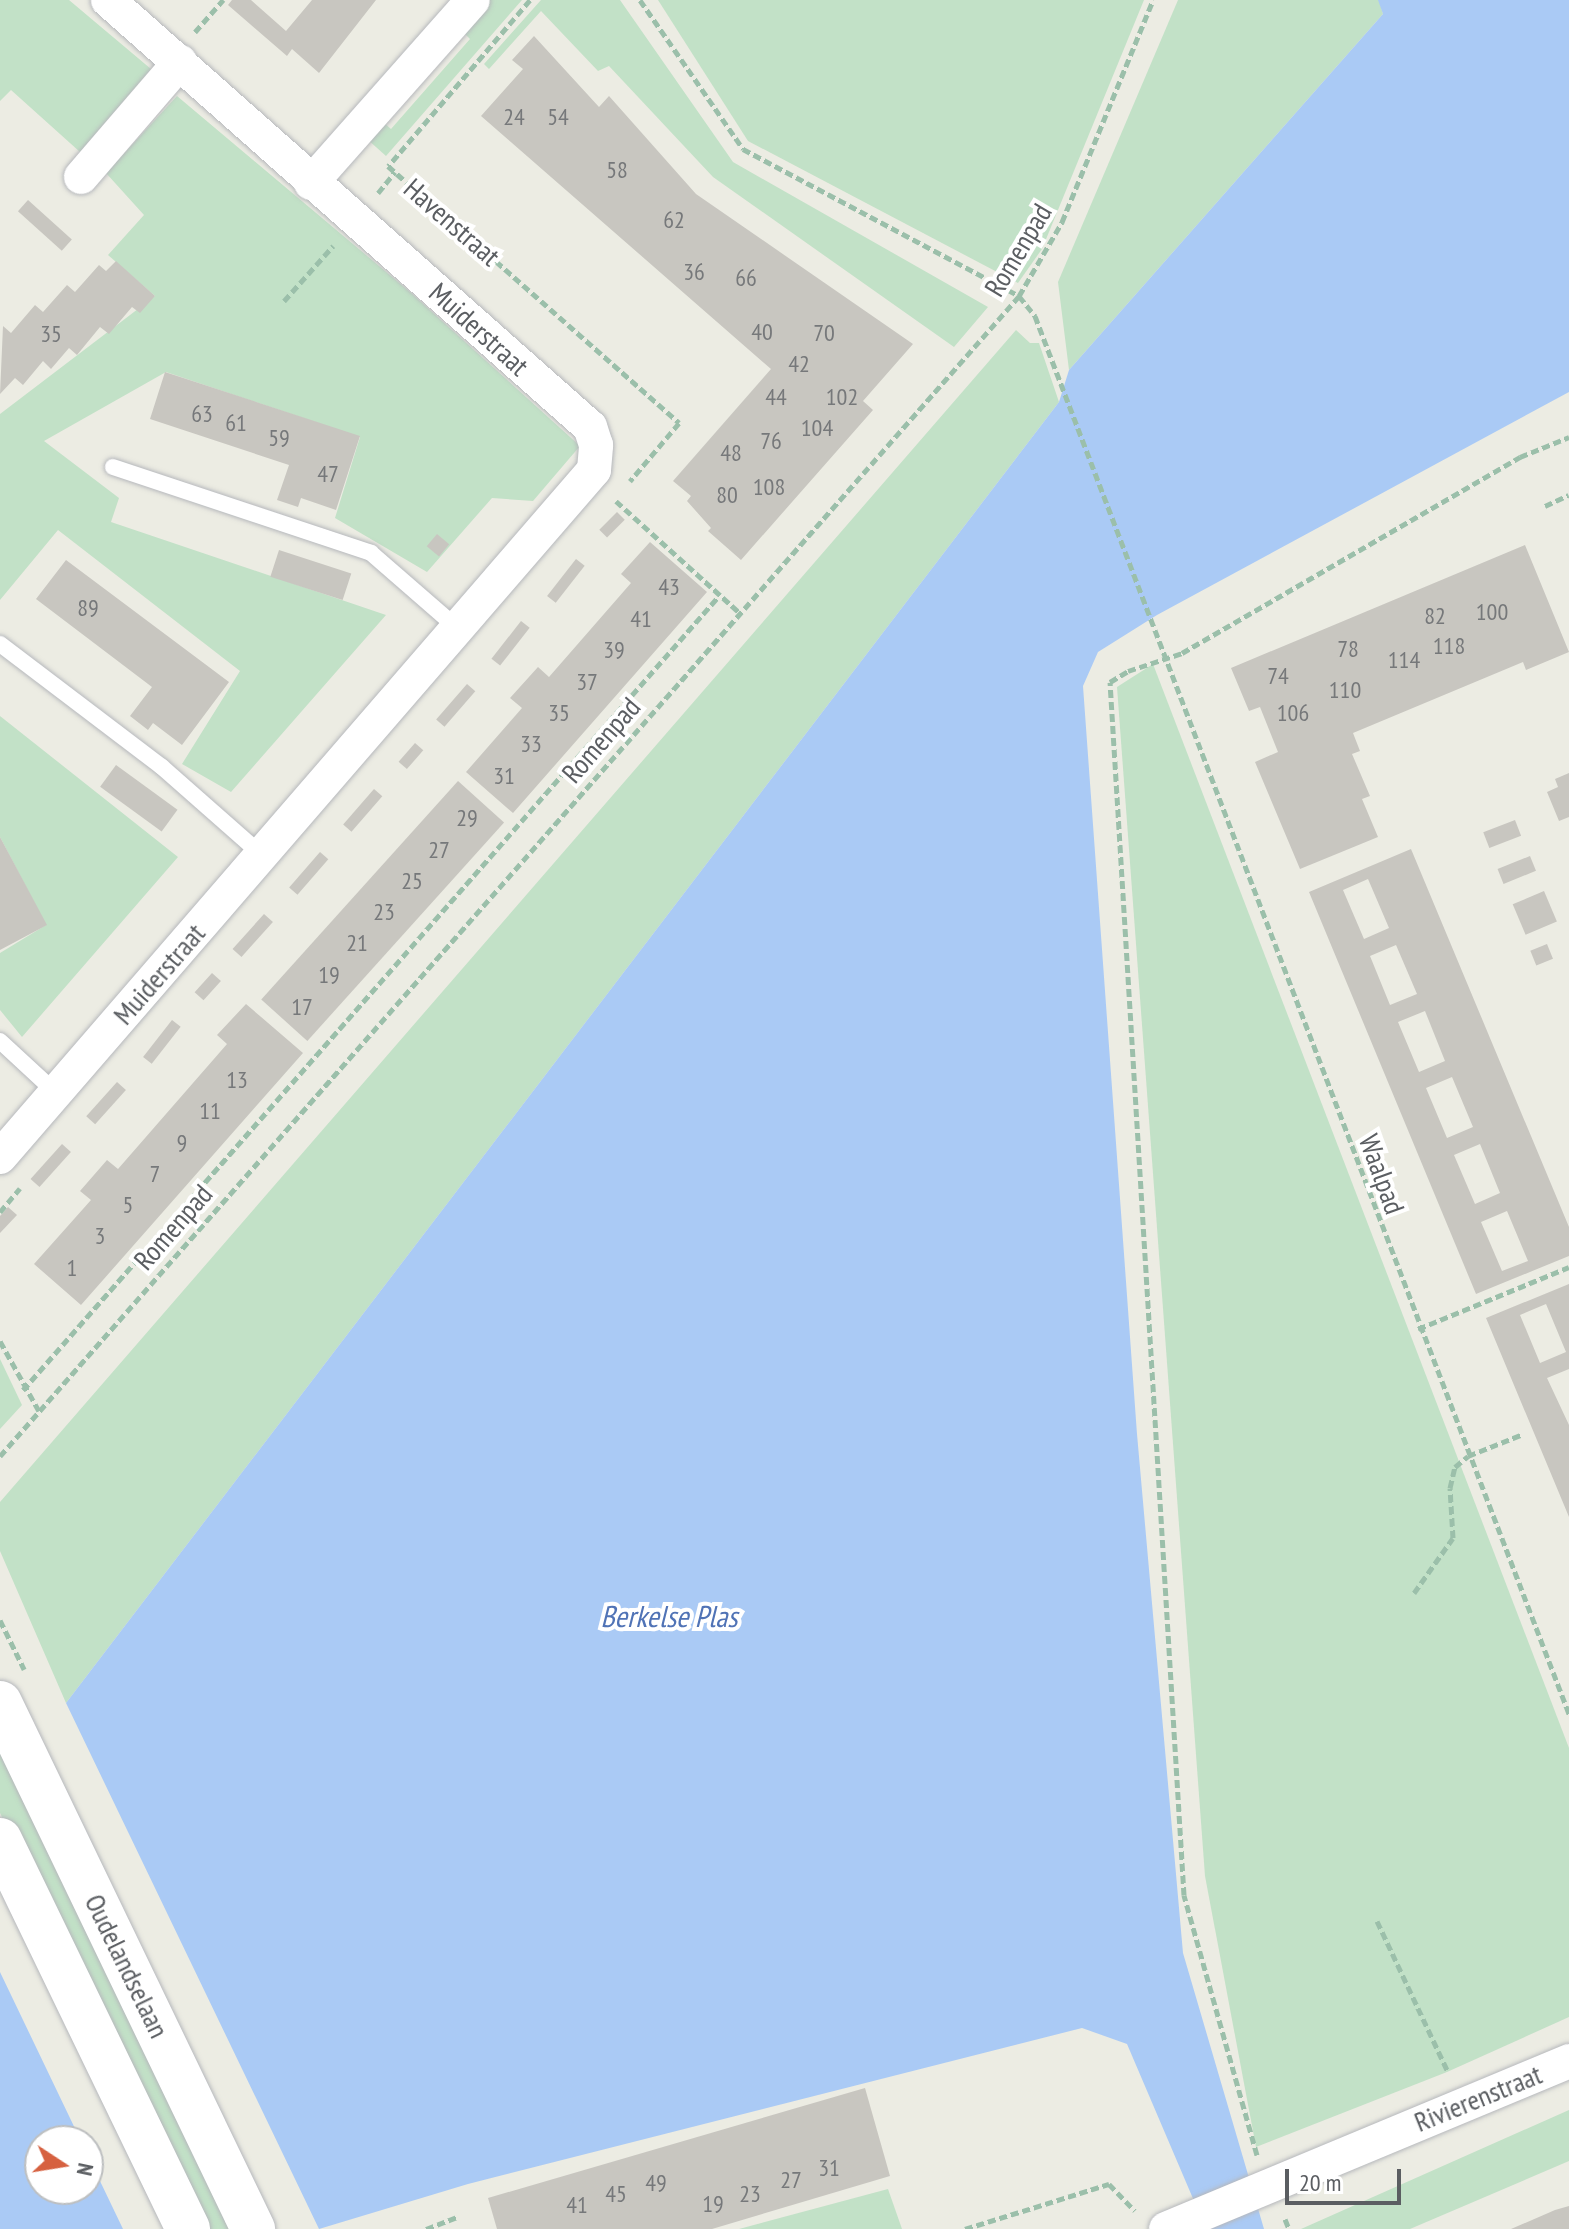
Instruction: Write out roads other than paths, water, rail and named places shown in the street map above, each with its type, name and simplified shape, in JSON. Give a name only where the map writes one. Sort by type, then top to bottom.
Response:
[{"type":"street","name":"Muiderstraat","points":[[0,1157],[594,470],[596,445],[590,427],[108,0]]},
{"type":"street","points":[[311,183],[473,0]]},
{"type":"street","points":[[81,177],[180,62]]},
{"type":"street","name":"Oudelandselaan","points":[[0,1703],[253,2229]]},
{"type":"street","points":[[0,1840],[188,2229]]},
{"type":"street","name":"Rivierenstraat","points":[[1154,2223],[1199,2215],[1569,2061]]},
{"type":"lane","points":[[113,467],[371,553],[456,627]]},
{"type":"lane","points":[[0,644],[162,767],[263,856]]},
{"type":"lane","points":[[0,1041],[55,1092]]},
{"type":"water","name":"Berkelse Plas","points":[[1378,0],[1569,0],[1569,392],[1157,615],[1098,652],[1083,686],[1137,1434],[1183,1953],[1264,2229],[1206,2229],[1127,2044],[1082,2028],[468,2184],[319,2229],[66,1703],[1059,402],[1069,370],[1383,14]]},
{"type":"water","points":[[0,1972],[73,2125],[24,2125],[24,2205],[104,2205],[104,2189],[123,2229],[0,2229]]}]
